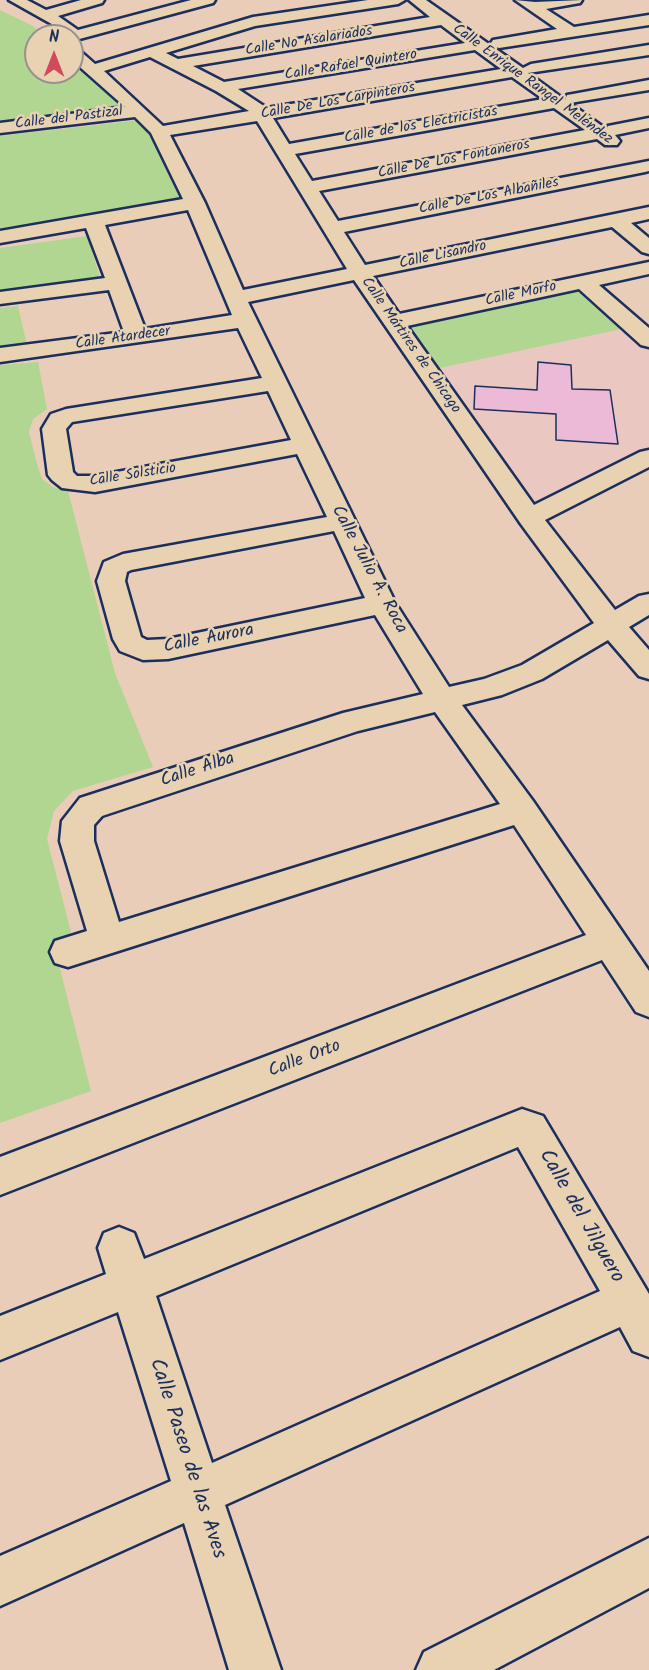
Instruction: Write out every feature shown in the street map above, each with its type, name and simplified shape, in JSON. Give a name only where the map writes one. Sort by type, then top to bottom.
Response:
[{"type":"street","points":[[16,0],[61,24]]},
{"type":"street","points":[[45,15],[97,0]]},
{"type":"street","points":[[84,33],[208,0]]},
{"type":"street","points":[[91,70],[249,23],[398,0]]},
{"type":"street","name":"Calle Enrique Rangel Meléndez","points":[[413,0],[446,12],[499,43],[524,70]]},
{"type":"street","points":[[527,3],[575,0]]},
{"type":"street","points":[[527,3],[571,32]]},
{"type":"street","points":[[0,4],[37,24]]},
{"type":"street","points":[[282,4],[302,14]]},
{"type":"street","name":"Calle Enrique Rangel Meléndez","points":[[446,12],[479,45],[524,70],[643,156]]},
{"type":"street","name":"Calle No Asalariados","points":[[175,64],[446,12]]},
{"type":"street","points":[[499,43],[649,20]]},
{"type":"street","name":"Calle Rafael Quintero","points":[[222,87],[479,45]]},
{"type":"street","name":"Calle De Los Carpinteros","points":[[159,132],[649,50]]},
{"type":"street","name":"Calle Mártires de Chicago","points":[[152,52],[222,87],[253,105],[263,115],[360,273],[393,322],[530,518],[611,625],[649,669]]},
{"type":"street","name":"Calle Julio A. Roca","points":[[84,63],[159,132],[195,203],[241,309],[382,604],[442,700],[522,810],[649,1001]]},
{"type":"street","name":"Calle de los Electricistas","points":[[285,150],[649,85]]},
{"type":"street","name":"Calle del Pastizal","points":[[0,128],[138,111]]},
{"type":"street","name":"Calle De Los Fontaneros","points":[[308,188],[649,123]]},
{"type":"street","name":"Calle Enrique Rangel Meléndez","points":[[607,131],[643,156]]},
{"type":"street","name":"Calle De Los Albañiles","points":[[333,228],[643,156]]},
{"type":"street","points":[[0,237],[195,203]]},
{"type":"street","name":"Calle Lisandro","points":[[241,309],[360,273],[649,213]]},
{"type":"street","points":[[616,220],[649,248]]},
{"type":"street","points":[[94,222],[137,337]]},
{"type":"street","name":"Calle Morfo","points":[[393,322],[649,268]]},
{"type":"street","points":[[583,282],[649,340]]},
{"type":"street","points":[[0,298],[117,283]]},
{"type":"street","name":"Calle Atardecer","points":[[0,355],[137,337],[241,309]]},
{"type":"street","name":"Calle Solsticio","points":[[276,382],[59,419],[54,429],[61,475],[70,483],[95,484],[305,445]]},
{"type":"street","points":[[530,518],[649,457]]},
{"type":"street","name":"Calle Aurora","points":[[341,522],[123,563],[114,568],[111,581],[127,639],[130,644],[143,650],[168,649],[382,604]]},
{"type":"street","name":"Calle Alba","points":[[107,940],[77,841],[78,821],[91,807],[354,721],[491,688],[532,672],[649,603]]},
{"type":"street","points":[[68,952],[522,810]]},
{"type":"street","name":"Calle Orto","points":[[0,1176],[609,942]]},
{"type":"street","name":"Calle del Jilguero","points":[[0,1581],[197,1492],[639,1318],[526,1127],[124,1266]]},
{"type":"street","points":[[0,1338],[124,1266]]},
{"type":"street","name":"Calle Paseo de las Aves","points":[[124,1266],[255,1670]]},
{"type":"street","points":[[442,1670],[649,1562]]},
{"type":"shaded area","points":[[626,328],[649,348],[649,453],[535,512],[435,369]]},
{"type":"green space","points":[[0,10],[29,24],[24,24],[24,84],[84,84],[84,71],[129,110],[0,123]]},
{"type":"green space","points":[[139,120],[155,134],[182,198],[0,229],[0,136]]},
{"type":"green space","points":[[87,236],[101,280],[0,292],[0,248]]},
{"type":"green space","points":[[582,288],[626,328],[435,369],[407,328]]},
{"type":"green space","points":[[18,306],[27,345],[0,349],[0,308]]},
{"type":"green space","points":[[38,362],[47,409],[33,419],[29,432],[37,464],[42,479],[53,487],[68,491],[115,673],[153,767],[73,791],[54,811],[47,839],[71,932],[54,945],[91,1091],[0,1123],[0,365]]},
{"type":"building","points":[[538,362],[571,365],[572,389],[610,390],[618,444],[556,440],[556,414],[474,409],[475,386],[537,390]]}]
